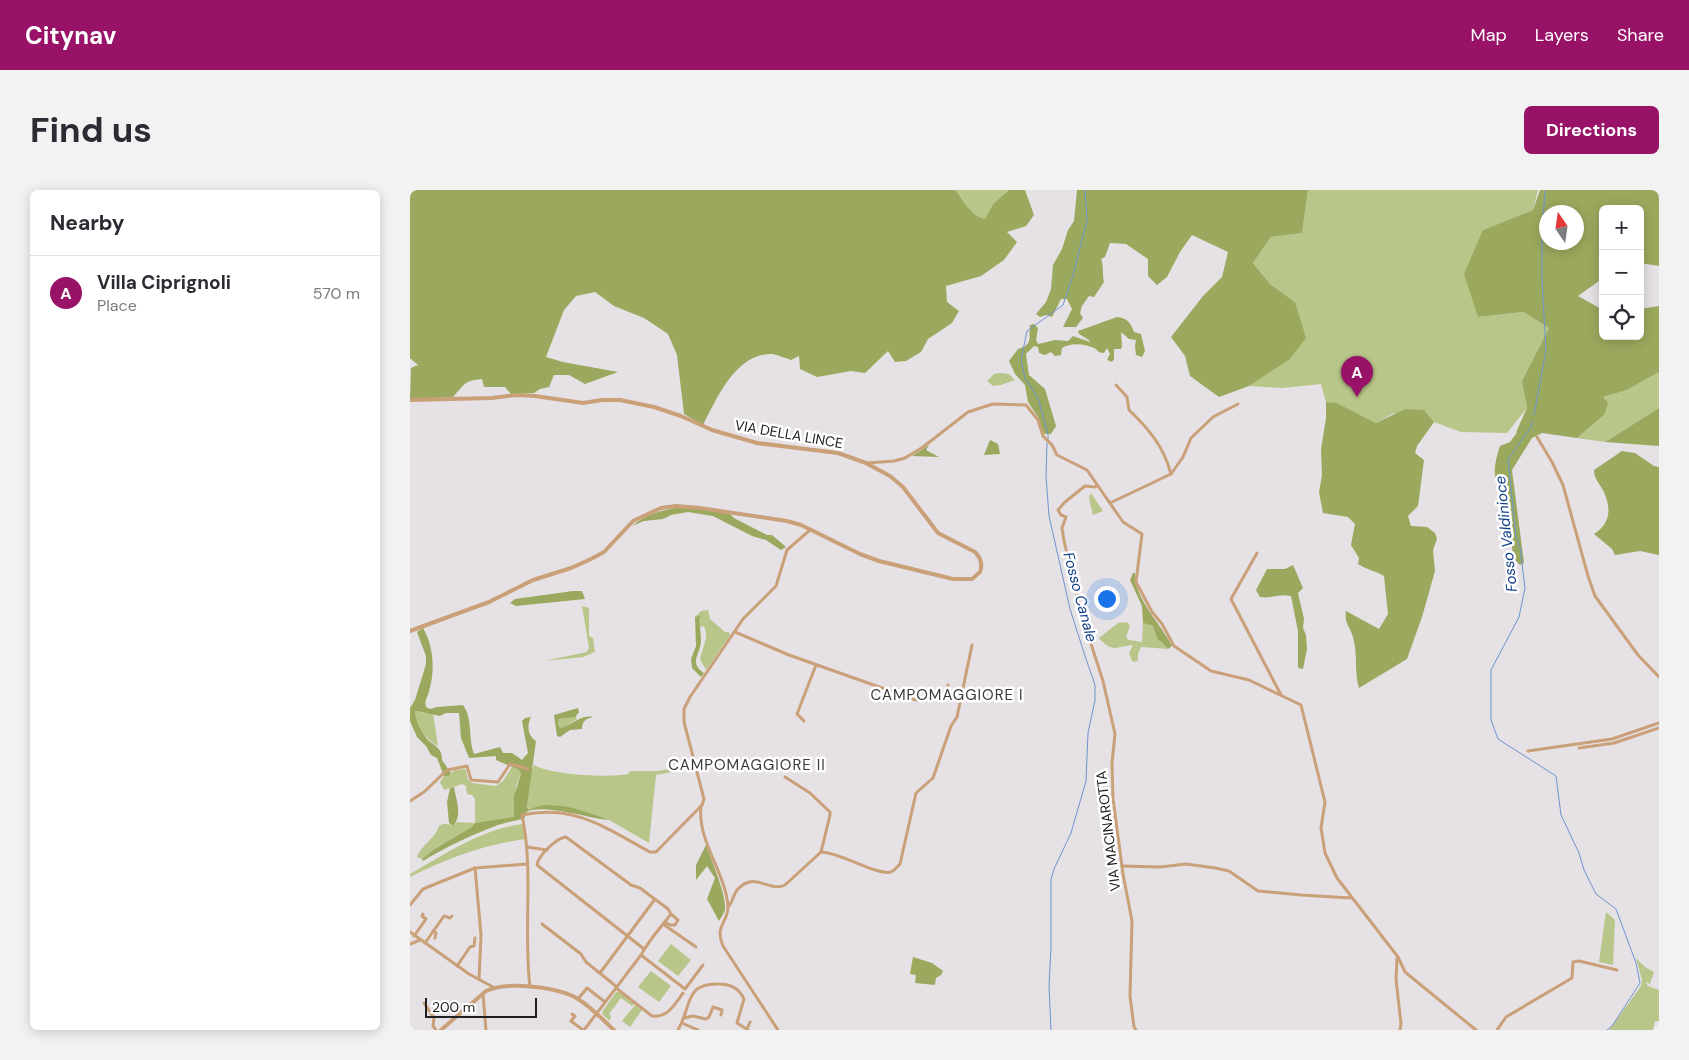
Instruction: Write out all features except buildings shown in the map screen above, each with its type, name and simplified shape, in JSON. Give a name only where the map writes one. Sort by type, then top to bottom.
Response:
[{"type":"street","points":[[1116,385],[1127,397],[1129,410],[1145,425],[1166,456],[1171,474]]},
{"type":"street","name":"VIA DELLA LINCE","points":[[410,400],[492,398],[516,395],[583,403],[620,400],[654,407],[681,416],[712,430],[757,442],[838,453],[866,463],[890,476],[903,486],[938,532],[975,552],[982,564],[980,572],[972,579],[964,580],[879,561],[787,521],[751,514],[676,506],[661,508],[633,521],[604,552],[591,559],[571,568],[533,580],[488,602],[410,631]]},
{"type":"street","points":[[866,463],[894,461],[905,458],[923,447],[968,412],[993,404],[1026,405],[1038,420],[1043,436],[1052,445],[1056,455],[1087,470],[1123,522],[1142,534],[1136,582],[1152,612],[1162,624],[1174,646],[1211,671],[1249,680],[1301,705],[1325,802],[1321,828],[1326,853],[1337,878],[1398,957],[1405,972],[1476,1030]]},
{"type":"street","points":[[1110,503],[1171,474],[1183,457],[1190,438],[1213,417],[1238,404]]},
{"type":"street","points":[[1537,437],[1563,485],[1588,576],[1596,596],[1638,655],[1659,677]]},
{"type":"street","name":"VIA MACINAROTTA","points":[[1097,485],[1095,487],[1085,486],[1058,510],[1061,515],[1066,517],[1062,528],[1064,541],[1083,619],[1103,681],[1115,734],[1112,781],[1122,866],[1132,921],[1130,996],[1136,1030]]},
{"type":"street","points":[[728,908],[721,879],[700,818],[704,792],[684,722],[684,708],[742,619],[776,586],[787,550],[810,530]]},
{"type":"street","points":[[1257,553],[1231,599],[1281,696]]},
{"type":"street","points":[[735,632],[816,665],[916,700],[946,692],[948,684]]},
{"type":"street","points":[[821,852],[833,853],[863,866],[888,872],[900,864],[916,793],[933,778],[951,726],[957,717],[972,645]]},
{"type":"street","points":[[804,721],[797,714],[816,665]]},
{"type":"street","points":[[1528,751],[1612,739],[1659,723]]},
{"type":"street","points":[[1579,748],[1614,743],[1659,728]]},
{"type":"street","points":[[410,801],[424,792],[450,768],[467,766],[472,780],[495,783],[501,780],[510,764],[528,769]]},
{"type":"street","points":[[778,1030],[723,946],[720,940],[720,928],[737,890],[752,881],[759,881],[774,887],[785,885],[821,852],[830,812],[810,793],[785,777]]},
{"type":"street","points":[[530,987],[527,932],[527,838],[522,815],[549,812],[563,813],[592,821],[616,832],[650,852],[656,852],[702,805]]},
{"type":"street","points":[[644,950],[537,865],[537,862],[561,837],[566,837],[631,885],[640,888],[676,916],[677,922],[675,925],[664,923]]},
{"type":"street","points":[[527,847],[547,850]]},
{"type":"street","points":[[410,905],[423,889],[475,868],[527,864]]},
{"type":"street","points":[[1122,866],[1160,867],[1186,864],[1215,868],[1229,872],[1258,891],[1352,898]]},
{"type":"street","points":[[475,868],[481,935],[479,979]]},
{"type":"street","points":[[600,973],[655,899]]},
{"type":"street","points":[[414,936],[426,919],[422,916],[423,914]]},
{"type":"street","points":[[572,1014],[575,1016],[571,1021],[583,1030],[671,914]]},
{"type":"street","points":[[425,943],[444,916],[450,918],[452,916]]},
{"type":"street","points":[[664,923],[696,947]]},
{"type":"street","points":[[542,924],[582,954],[586,962],[652,1016],[658,1017],[667,1013],[683,993]]},
{"type":"street","points":[[410,932],[458,966],[494,987]]},
{"type":"street","points":[[433,932],[436,933],[435,938]]},
{"type":"street","points":[[458,966],[470,947],[474,946],[475,938]]},
{"type":"street","points":[[410,944],[420,940]]},
{"type":"street","points":[[641,955],[685,989],[703,965]]},
{"type":"street","points":[[1398,957],[1396,979],[1400,1030]]},
{"type":"street","points":[[1497,1030],[1506,1017],[1572,978],[1573,962],[1580,961],[1617,970]]},
{"type":"street","points":[[485,982],[486,1030]]},
{"type":"street","points":[[678,1030],[695,989],[704,984],[731,985],[740,991],[744,999],[737,1023],[748,1030],[750,1022]]},
{"type":"street","points":[[441,1030],[485,992],[494,987],[505,985],[559,992],[578,999],[614,1030]]},
{"type":"street","points":[[578,999],[587,988],[605,1002]]},
{"type":"street","points":[[424,1003],[434,1018],[433,1026],[436,1030]]},
{"type":"street","points":[[682,1022],[693,1016],[706,1019],[709,1017],[713,1007],[722,1010],[721,1015]]},
{"type":"street","points":[[682,1022],[693,1030]]},
{"type":"street","points":[[682,1022],[698,1030]]},
{"type":"green space","points":[[410,190],[956,190],[972,212],[985,219],[993,204],[1009,190],[1025,190],[1034,215],[1026,226],[1007,232],[1017,242],[1004,260],[981,276],[946,286],[947,302],[959,311],[952,323],[928,339],[921,352],[906,361],[895,362],[888,351],[865,373],[851,371],[817,377],[800,369],[799,356],[791,360],[772,354],[759,356],[748,361],[729,379],[721,390],[703,425],[684,414],[677,355],[668,334],[644,318],[614,306],[595,292],[576,296],[564,310],[546,357],[618,372],[585,384],[569,375],[554,375],[549,387],[534,393],[511,394],[505,387],[484,387],[482,379],[468,382],[453,397],[410,399],[411,368],[418,365],[410,358]]},
{"type":"green space","points":[[956,190],[1009,190],[993,204],[985,220],[976,216],[964,204]]},
{"type":"green space","points":[[1077,190],[1308,190],[1302,233],[1271,237],[1253,263],[1270,284],[1295,302],[1306,338],[1289,360],[1249,386],[1219,397],[1190,376],[1185,356],[1171,337],[1203,296],[1222,277],[1228,252],[1192,235],[1180,252],[1167,277],[1157,285],[1148,276],[1148,259],[1126,244],[1110,243],[1105,257],[1101,259],[1104,282],[1094,297],[1089,296],[1082,306],[1080,313],[1083,318],[1076,327],[1063,327],[1072,309],[1067,299],[1061,299],[1052,317],[1046,315],[1040,317],[1036,314],[1046,302],[1051,289],[1053,265],[1062,249],[1068,230],[1074,221]]},
{"type":"green space","points":[[1308,190],[1538,190],[1533,210],[1483,230],[1478,317],[1523,312],[1549,328],[1522,381],[1527,408],[1507,433],[1461,432],[1434,422],[1424,410],[1392,414],[1376,423],[1337,403],[1326,402],[1321,384],[1282,388],[1249,386],[1289,360],[1295,302],[1270,284],[1253,263],[1271,237],[1302,233]]},
{"type":"green space","points":[[1540,190],[1659,190],[1659,266],[1644,264],[1644,205],[1599,205],[1599,281],[1578,296],[1599,308],[1599,340],[1644,340],[1644,308],[1659,306],[1659,372],[1627,390],[1603,397],[1608,403],[1604,415],[1577,438],[1542,433],[1532,438],[1512,470],[1524,563],[1520,565],[1513,553],[1503,512],[1503,494],[1495,477],[1495,465],[1500,446],[1510,442],[1516,434],[1527,408],[1522,381],[1549,328],[1523,312],[1478,317],[1464,274],[1483,230],[1533,210]]},
{"type":"green space","points":[[1117,317],[1126,320],[1134,332],[1141,334],[1145,351],[1142,357],[1136,355],[1136,340],[1129,339],[1121,332],[1122,346],[1121,349],[1114,349],[1114,359],[1112,362],[1107,360],[1110,354],[1107,348],[1102,353],[1078,344],[1062,348],[1061,355],[1055,356],[1051,352],[1045,355],[1039,353],[1038,347],[1034,346],[1026,354],[1029,375],[1045,389],[1056,426],[1051,434],[1044,434],[1038,417],[1028,402],[1025,385],[1015,374],[1009,361],[1018,349],[1028,343],[1030,325],[1034,324],[1038,328],[1036,340],[1038,344],[1055,340],[1068,341],[1073,336],[1090,342],[1079,334],[1078,331]]},
{"type":"green space","points":[[1659,372],[1659,408],[1605,442],[1577,438],[1604,415],[1603,397],[1627,390]]},
{"type":"green space","points":[[994,374],[1009,374],[1015,380],[993,386],[987,381]]},
{"type":"green space","points":[[1326,402],[1337,403],[1376,423],[1405,409],[1424,410],[1434,422],[1417,446],[1415,453],[1424,460],[1418,506],[1408,516],[1411,526],[1427,527],[1435,533],[1437,539],[1433,550],[1435,571],[1422,617],[1407,659],[1359,688],[1354,643],[1347,622],[1346,611],[1379,629],[1388,614],[1384,576],[1358,564],[1359,558],[1351,545],[1355,524],[1348,517],[1323,513],[1319,492],[1322,475],[1321,449],[1326,418]]},
{"type":"green space","points":[[1659,408],[1659,446],[1605,442]]},
{"type":"green space","points":[[990,440],[998,444],[1000,454],[984,455]]},
{"type":"green space","points":[[929,445],[926,450],[939,457],[912,456]]},
{"type":"green space","points":[[1622,451],[1635,453],[1654,466],[1659,467],[1659,555],[1640,551],[1615,555],[1612,549],[1594,534],[1604,525],[1608,515],[1608,504],[1604,492],[1596,479],[1594,470]]},
{"type":"green space","points":[[1091,493],[1103,511],[1093,515],[1089,498]]},
{"type":"green space","points":[[675,508],[693,508],[729,513],[734,518],[767,535],[772,535],[786,547],[781,550],[766,540],[752,536],[713,516],[688,512],[671,515],[663,519],[644,521],[632,526],[652,514]]},
{"type":"green space","points":[[1293,565],[1303,588],[1298,593],[1304,619],[1303,628],[1306,635],[1307,649],[1303,669],[1298,668],[1298,631],[1291,596],[1260,597],[1256,590],[1267,569],[1285,569]]},
{"type":"green space","points":[[1133,573],[1135,573],[1136,582],[1143,601],[1172,646],[1168,649],[1158,640],[1153,626],[1143,623],[1142,606],[1130,580]]},
{"type":"green space","points":[[582,591],[585,599],[516,606],[510,603],[515,599]]},
{"type":"green space","points":[[582,606],[589,608],[589,636],[593,638],[595,652],[583,657],[544,661],[587,652],[589,648]]},
{"type":"green space","points":[[708,610],[710,619],[725,632],[729,632],[730,635],[706,670],[700,659],[706,633],[704,626],[700,627],[700,617],[695,617],[701,611]]},
{"type":"green space","points":[[700,616],[701,641],[696,662],[699,669],[704,673],[701,677],[692,668],[691,659],[696,646],[695,617]]},
{"type":"green space","points":[[1127,622],[1130,626],[1126,637],[1129,640],[1142,642],[1143,623],[1153,626],[1168,649],[1141,647],[1138,660],[1135,662],[1132,661],[1129,653],[1133,645],[1112,648],[1099,638],[1118,623]]},
{"type":"green space","points":[[423,628],[427,635],[433,667],[426,707],[430,709],[463,705],[468,716],[474,754],[500,747],[503,753],[512,753],[522,760],[528,753],[522,721],[525,718],[531,717],[529,730],[531,736],[536,741],[527,807],[529,810],[538,806],[558,805],[609,820],[553,810],[532,810],[525,813],[525,818],[498,825],[479,833],[423,861],[422,859],[433,850],[472,827],[475,823],[514,817],[514,796],[521,774],[519,770],[496,760],[496,756],[469,758],[461,738],[459,713],[446,713],[440,716],[415,712],[418,724],[424,735],[440,751],[442,760],[451,773],[449,776],[444,776],[437,758],[431,755],[426,746],[417,737],[410,721],[410,708],[415,700],[426,664],[426,656],[417,632]]},
{"type":"green space","points":[[578,708],[579,713],[576,717],[559,719],[560,728],[584,717],[593,717],[585,721],[582,729],[570,730],[560,737],[557,736],[554,715]]},
{"type":"green space","points":[[415,712],[433,713],[438,746],[419,727],[415,717]]},
{"type":"green space","points":[[576,717],[577,719],[560,728],[559,719]]},
{"type":"green space","points":[[534,765],[566,773],[607,776],[628,774],[630,771],[657,771],[690,766],[688,769],[656,775],[649,843],[609,820],[590,813],[554,805],[529,810],[527,807],[531,772]]},
{"type":"green space","points":[[512,767],[519,770],[521,774],[516,786],[514,818],[475,823],[475,799],[472,795],[467,794],[466,786],[462,784],[444,790],[440,782],[444,776],[449,776],[454,770],[465,769],[468,780],[472,783],[496,786],[503,781]]},
{"type":"green space","points":[[454,787],[458,817],[453,826],[449,823],[447,802],[450,788]]},
{"type":"green space","points":[[457,822],[475,823],[473,827],[433,850],[422,859],[417,857],[439,826],[449,824],[453,826]]},
{"type":"green space","points":[[524,824],[526,839],[466,853],[410,877],[410,874],[479,836],[509,826]]},
{"type":"green space","points":[[706,845],[715,868],[725,904],[725,910],[719,921],[707,899],[715,878],[707,866],[696,880],[696,865]]},
{"type":"green space","points":[[1606,912],[1615,920],[1613,965],[1599,962]]},
{"type":"green space","points":[[671,944],[691,960],[678,976],[658,961]]},
{"type":"green space","points":[[913,957],[932,963],[943,971],[936,978],[935,985],[915,983],[916,975],[910,974]]},
{"type":"green space","points":[[1636,958],[1645,967],[1654,972],[1650,984],[1646,983],[1648,986],[1659,990],[1659,1021],[1655,1021],[1653,1030],[1609,1030],[1641,986],[1642,980]]},
{"type":"green space","points":[[651,971],[671,986],[659,1002],[638,987]]},
{"type":"green space","points":[[616,992],[619,992],[634,1004],[632,1006],[621,998],[609,1014],[611,1016],[610,1021],[602,1012]]},
{"type":"green space","points":[[635,1005],[642,1010],[630,1027],[622,1021]]},
{"type":"waterway","name":"Fosso Canale","points":[[1048,439],[1038,398],[1025,378],[1021,360],[1027,331],[1063,305],[1087,220],[1085,190]]},
{"type":"waterway","name":"Fosso Valdinioce","points":[[1534,415],[1546,350],[1542,280],[1545,190]]},
{"type":"waterway","name":"Fosso Valdinioce","points":[[1533,421],[1531,427],[1508,459],[1516,536],[1520,547],[1525,588],[1519,617],[1491,670],[1491,720],[1498,739],[1556,776],[1561,815],[1579,853],[1584,870],[1596,894],[1616,909],[1636,963],[1640,983],[1612,1026],[1607,1030]]},
{"type":"waterway","name":"Fosso Canale","points":[[1047,443],[1046,476],[1049,516],[1070,609],[1095,685],[1095,700],[1088,733],[1086,781],[1071,833],[1051,879],[1049,986],[1051,1030]]},
{"type":"place","name":"Villa Ciprignoli","points":[[1357,397]]},
{"type":"district","name":"CAMPOMAGGIORE I","points":[[947,695]]},
{"type":"district","name":"CAMPOMAGGIORE II","points":[[747,765]]}]
